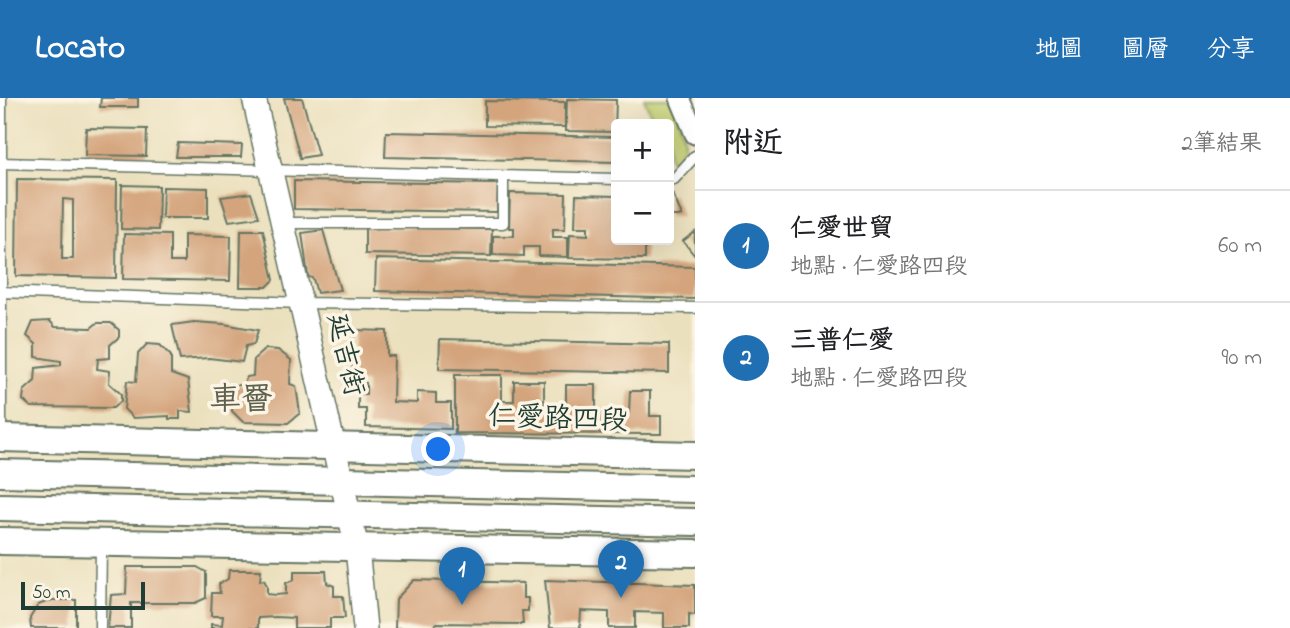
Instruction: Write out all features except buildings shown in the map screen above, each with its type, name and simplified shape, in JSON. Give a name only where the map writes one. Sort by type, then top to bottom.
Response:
[{"type":"main road","name":"仁愛路四段","points":[[1,438],[695,455]]},
{"type":"main road","points":[[0,473],[695,489]]},
{"type":"main road","points":[[0,507],[695,522]]},
{"type":"main road","points":[[0,541],[695,553]]},
{"type":"street","name":"延吉街","points":[[254,98],[357,548],[365,628]]},
{"type":"street","points":[[680,98],[695,134]]},
{"type":"lane","points":[[1,98],[1,438]]},
{"type":"lane","points":[[674,176],[695,156]]},
{"type":"lane","points":[[1,163],[611,179]]},
{"type":"lane","points":[[284,223],[503,223],[503,178]]},
{"type":"lane","points":[[0,292],[301,303],[695,308]]},
{"type":"lane","points":[[100,628],[101,543]]},
{"type":"green space","points":[[644,98],[670,98],[684,141],[680,157],[674,163],[674,119],[653,119]]},
{"type":"place","name":"三普仁愛","points":[[621,598]]},
{"type":"place","name":"仁愛世貿","points":[[462,605]]},
{"type":"district","name":"車罾","points":[[241,401]]}]
